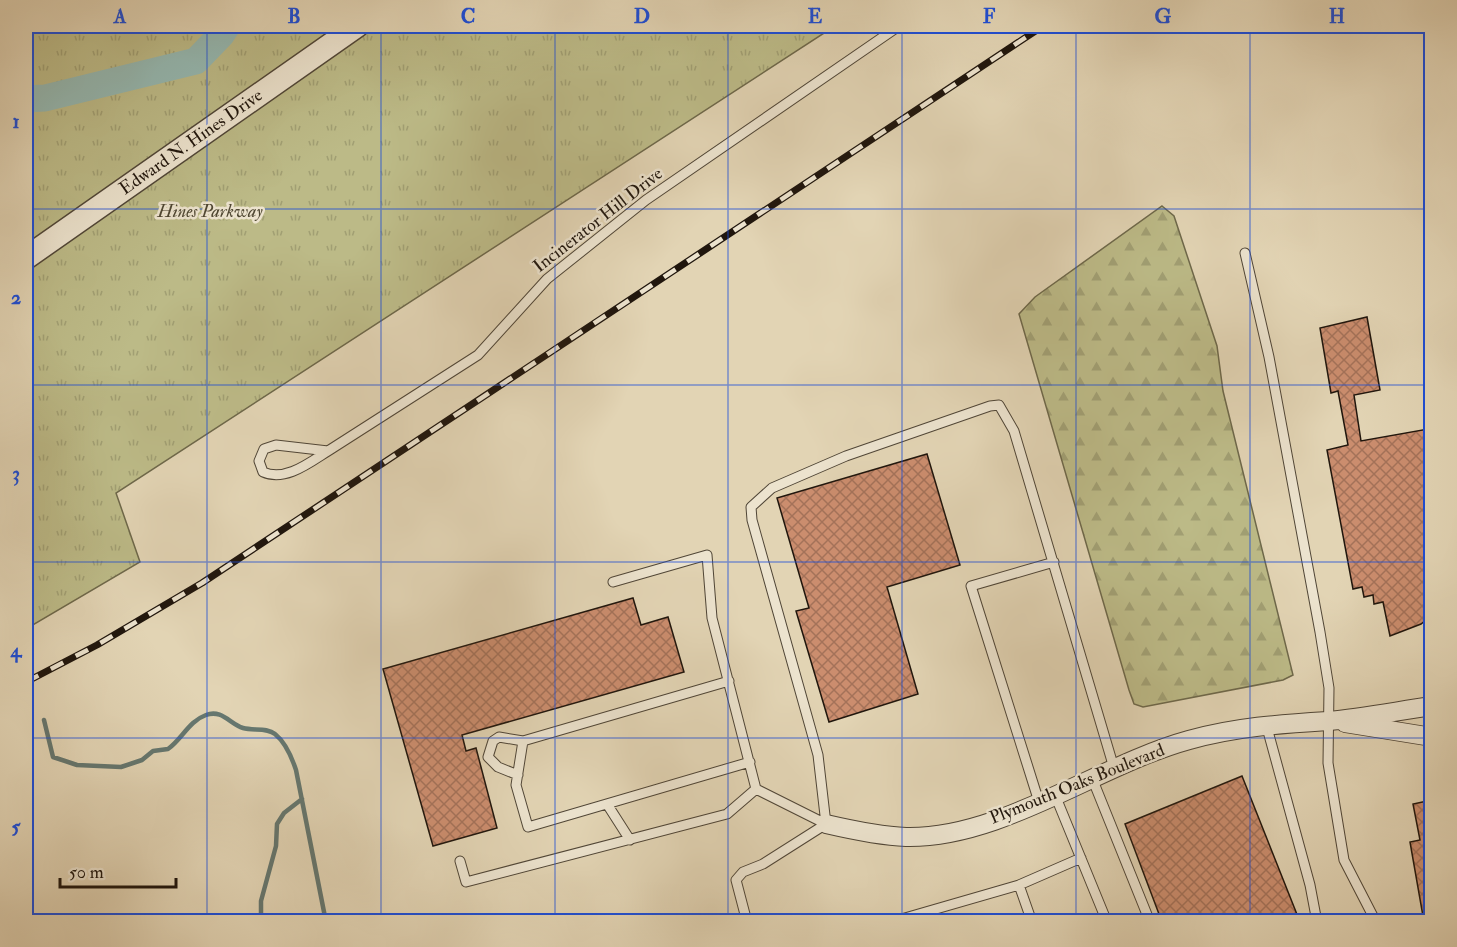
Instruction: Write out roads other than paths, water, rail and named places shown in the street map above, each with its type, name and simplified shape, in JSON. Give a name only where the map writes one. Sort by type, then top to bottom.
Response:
[{"type":"street","name":"Edward N. Hines Drive","points":[[26,258],[357,26]]},
{"type":"street","name":"Plymouth Oaks Boulevard","points":[[826,824],[875,834],[908,837],[964,829],[1047,799],[1114,768],[1188,740],[1266,724],[1329,721],[1431,706]]},
{"type":"street","name":"Plymouth Oaks Boulevard","points":[[1329,721],[1431,737]]},
{"type":"lane","name":"Incinerator Hill Drive","points":[[328,451],[276,446],[264,449],[259,461],[263,472],[272,476],[297,470],[328,451],[478,355],[547,279],[646,200],[899,26]]},
{"type":"lane","points":[[1245,254],[1269,357],[1320,632],[1329,688],[1328,763],[1344,860],[1376,921]]},
{"type":"lane","points":[[826,824],[818,755],[752,520],[751,507],[772,488],[846,456],[990,406],[999,405],[1014,431],[1114,768]]},
{"type":"lane","points":[[613,582],[707,555],[712,618],[756,789]]},
{"type":"lane","points":[[1054,561],[971,586],[1047,799],[1081,858],[1107,921]]},
{"type":"lane","points":[[518,775],[490,762],[489,748],[492,741],[499,737],[523,741],[729,681]]},
{"type":"lane","points":[[1266,724],[1310,885],[1317,921]]},
{"type":"lane","points":[[523,741],[516,785],[528,827],[750,762]]},
{"type":"lane","points":[[1092,778],[1150,921]]},
{"type":"lane","points":[[756,789],[826,824]]},
{"type":"lane","points":[[460,861],[466,882],[727,814],[756,789]]},
{"type":"lane","points":[[607,804],[630,840]]},
{"type":"lane","points":[[747,921],[736,880],[743,872],[763,864],[826,824]]},
{"type":"lane","points":[[891,921],[1019,885],[1081,858]]},
{"type":"lane","points":[[1019,885],[1032,921]]},
{"type":"waterway","points":[[26,99],[45,98],[196,61],[227,26]]},
{"type":"waterway","points":[[44,720],[53,757],[77,765],[121,767],[142,760],[153,751],[168,749],[195,721],[212,714],[221,715],[243,728],[275,734],[285,746],[296,770],[326,922]]},
{"type":"waterway","points":[[261,922],[261,901],[276,846],[277,824],[284,813],[302,799]]},
{"type":"railway","points":[[26,682],[97,645],[202,583],[1043,26]]},
{"type":"park label","name":"Hines Parkway","points":[[210,211]]}]
